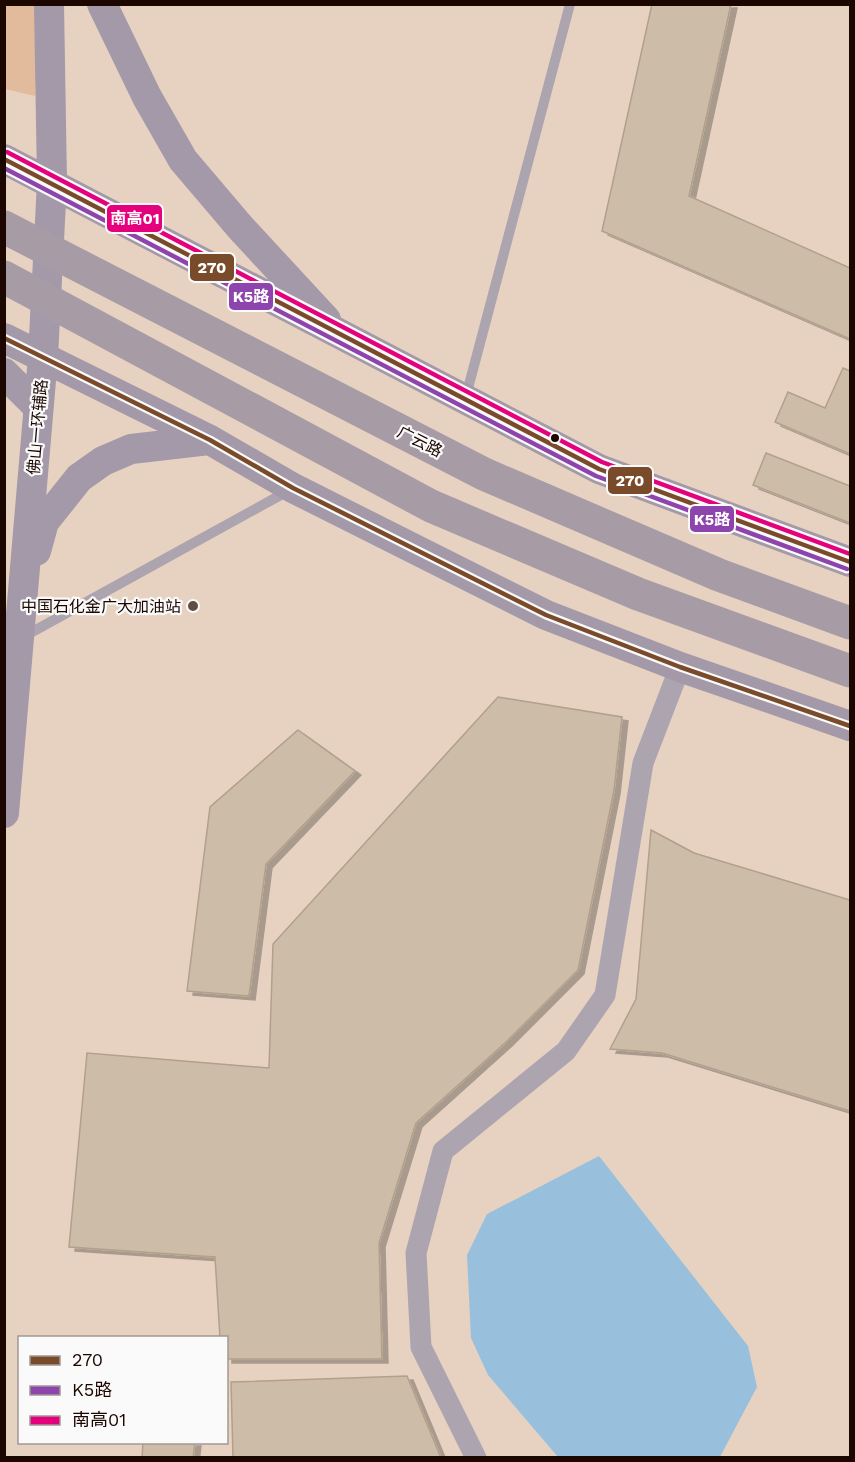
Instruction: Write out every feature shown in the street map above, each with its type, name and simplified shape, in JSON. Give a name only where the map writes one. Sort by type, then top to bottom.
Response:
[{"type":"main road","name":"佛山一环辅路","points":[[4,813],[21,639],[37,406],[43,357],[52,182],[49,4]]},
{"type":"main road","points":[[102,4],[147,97],[183,160],[240,227],[343,338]]},
{"type":"main road","points":[[4,159],[52,182],[343,338],[599,469],[850,562]]},
{"type":"main road","name":"广云路","points":[[4,227],[484,474],[719,575],[850,624]]},
{"type":"main road","points":[[4,277],[431,506],[638,594],[850,671]]},
{"type":"main road","points":[[4,338],[210,440],[293,488],[546,615],[680,667],[850,726]]},
{"type":"main road","points":[[4,373],[37,406]]},
{"type":"main road","points":[[24,597],[44,522],[79,478],[103,461],[131,449],[210,440]]},
{"type":"street","points":[[476,1458],[421,1347],[416,1253],[443,1151],[566,1052],[605,995],[644,763],[680,667]]},
{"type":"lane","points":[[465,400],[570,4]]},
{"type":"lane","points":[[21,639],[293,488]]},
{"type":"shaded area","points":[[5,5],[39,5],[35,96],[5,89]]},
{"type":"water","points":[[599,1156],[748,1346],[757,1387],[720,1457],[558,1457],[488,1375],[471,1338],[467,1255],[487,1214]]},
{"type":"building","points":[[652,4],[731,4],[689,196],[850,268],[850,339],[602,231]]},
{"type":"building","points":[[843,368],[850,371],[850,454],[775,422],[788,392],[825,408]]},
{"type":"building","points":[[766,453],[850,486],[850,523],[753,485]]},
{"type":"building","points":[[498,697],[622,717],[614,790],[578,970],[506,1042],[416,1123],[379,1243],[382,1359],[228,1359],[228,1336],[220,1336],[215,1257],[69,1247],[87,1053],[269,1068],[273,944]]},
{"type":"building","points":[[298,730],[355,771],[266,864],[249,996],[187,991],[210,807]]},
{"type":"building","points":[[651,830],[694,853],[850,900],[850,1111],[662,1053],[610,1049],[636,999]]},
{"type":"building","points":[[407,1376],[441,1458],[233,1458],[231,1382]]},
{"type":"building","points":[[143,1444],[195,1444],[193,1458],[142,1458]]},
{"type":"transit line","name":"南高01","points":[[7,152],[602,462],[850,554]]},
{"type":"transit line","name":"270","points":[[4,159],[599,469],[850,562]]},
{"type":"transit line","name":"K5路","points":[[4,168],[596,476],[847,569]]},
{"type":"transit line","name":"270","points":[[4,338],[210,440],[293,488],[546,615],[680,667],[850,726]]},
{"type":"place","name":"中国石化金广大加油站","points":[[193,606]]}]
